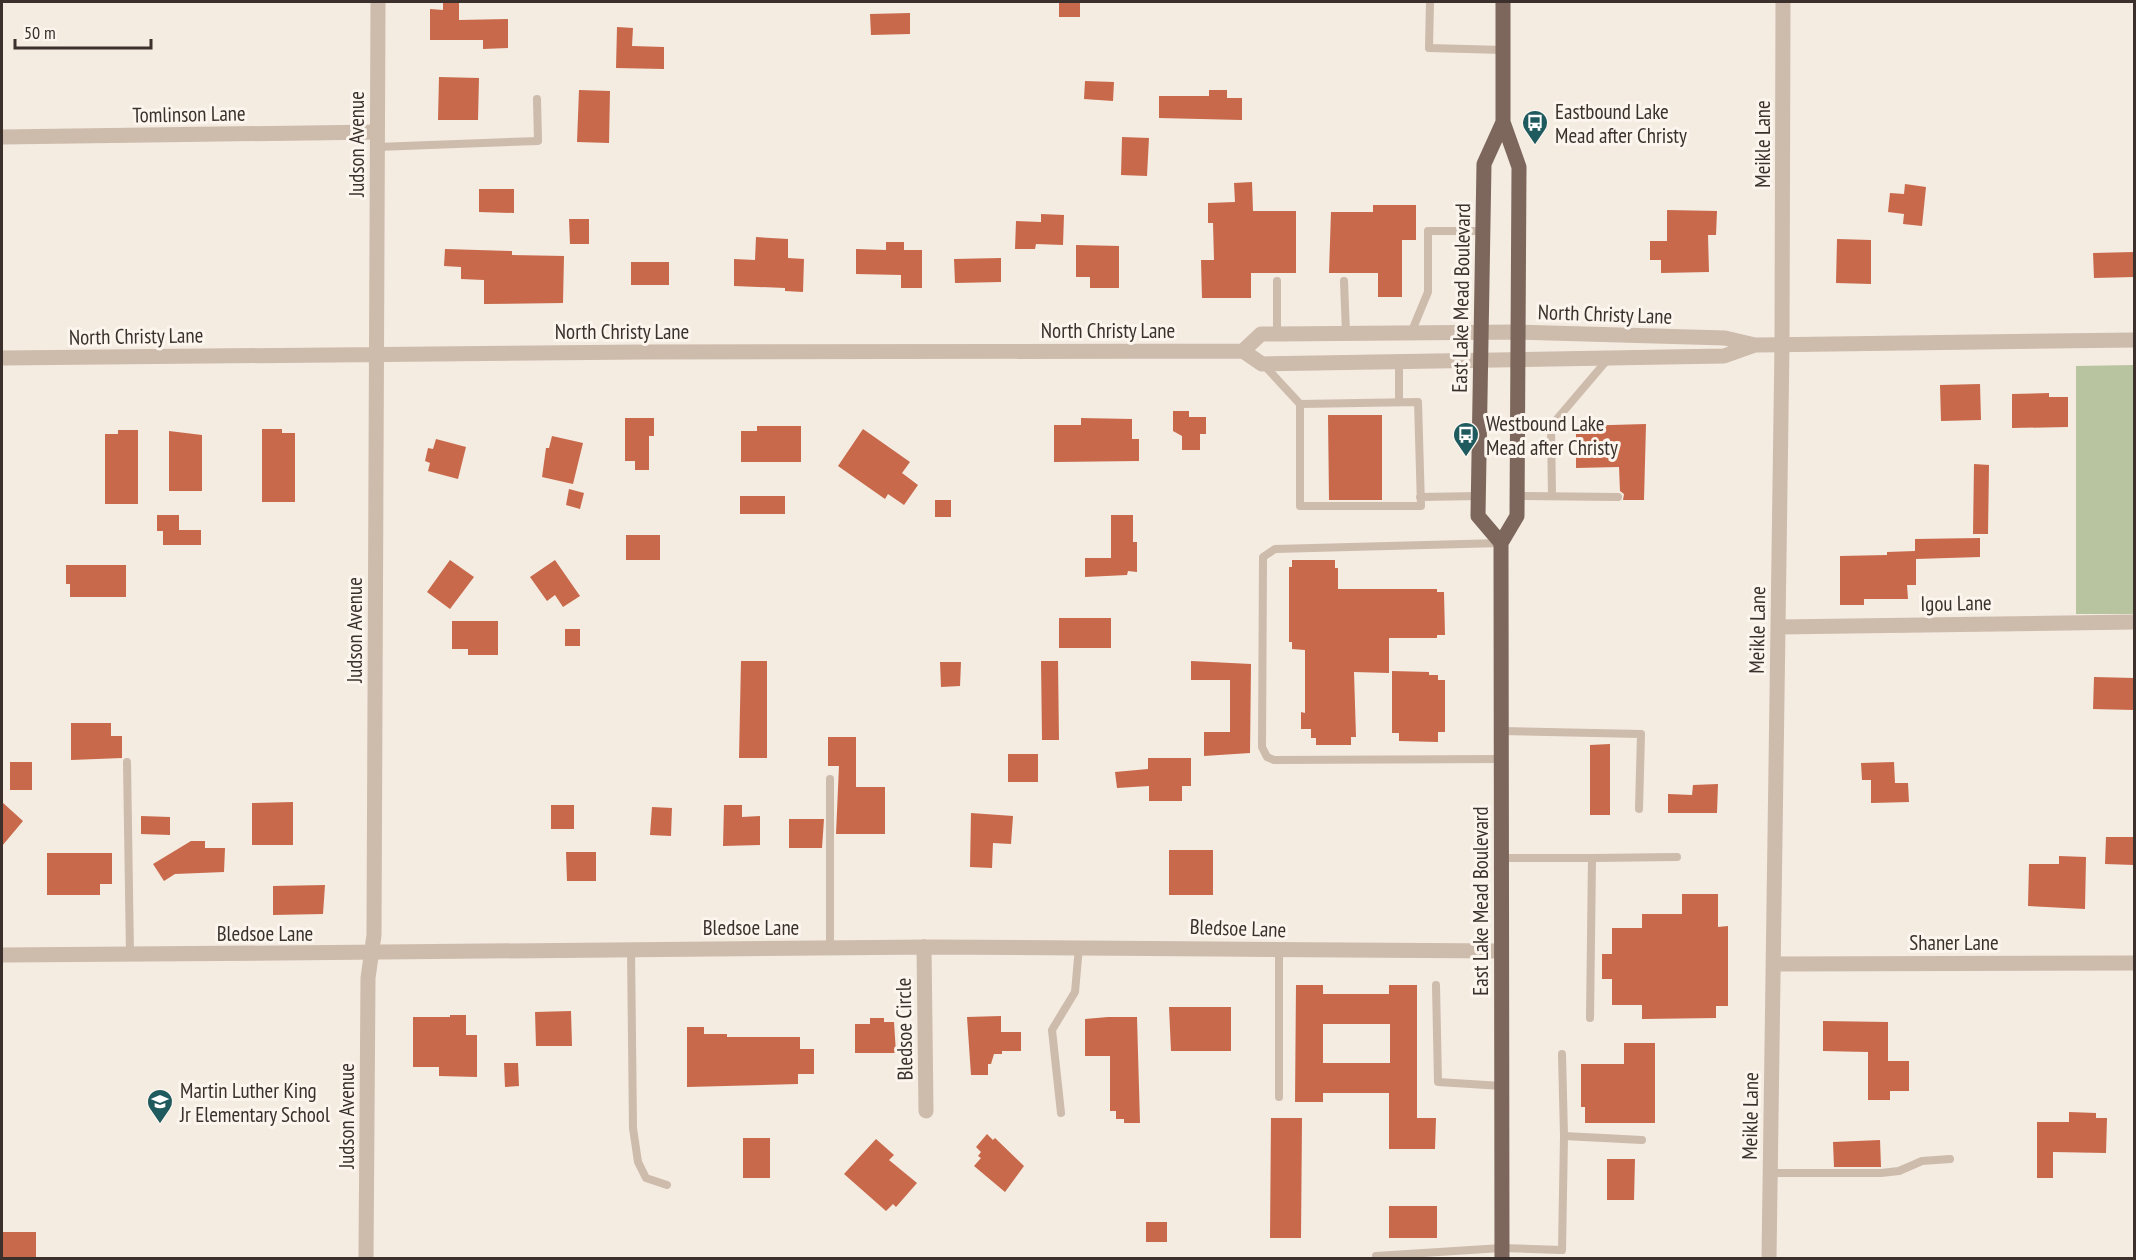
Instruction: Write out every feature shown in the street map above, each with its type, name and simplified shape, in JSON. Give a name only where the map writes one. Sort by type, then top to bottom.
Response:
[{"type":"main road","name":"East Lake Mead Boulevard","points":[[1502,1253],[1501,543],[1517,516],[1520,167],[1503,122],[1503,2]]},
{"type":"main road","name":"East Lake Mead Boulevard","points":[[1501,543],[1478,516],[1484,164],[1503,122]]},
{"type":"street","name":"Judson Avenue","points":[[366,1258],[368,978],[374,935],[378,2]]},
{"type":"street","name":"Meikle Lane","points":[[1769,1258],[1782,345],[1783,2]]},
{"type":"street","name":"Tomlinson Lane","points":[[2,137],[377,139]]},
{"type":"street","name":"North Christy Lane","points":[[2,358],[376,354],[1243,351],[1261,334],[1346,333],[1518,332],[1725,338],[1755,345],[2134,340]]},
{"type":"street","name":"North Christy Lane","points":[[1262,364],[1724,356],[1755,345]]},
{"type":"street","points":[[1243,351],[1262,364]]},
{"type":"street","name":"Igou Lane","points":[[1778,627],[2134,622]]},
{"type":"street","name":"Bledsoe Lane","points":[[2,955],[371,954],[458,950],[924,947],[1217,947],[1279,951],[1501,951]]},
{"type":"street","name":"Bledsoe Circle","points":[[924,947],[926,1111]]},
{"type":"street","name":"Shaner Lane","points":[[1773,964],[2134,963]]},
{"type":"lane","points":[[1430,2],[1429,48],[1503,50]]},
{"type":"lane","points":[[377,139],[538,141],[537,99]]},
{"type":"lane","points":[[1411,333],[1428,292],[1428,231],[1483,231]]},
{"type":"lane","points":[[1277,281],[1277,334]]},
{"type":"lane","points":[[1344,281],[1346,333]]},
{"type":"lane","points":[[1552,496],[1551,426],[1608,359]]},
{"type":"lane","points":[[1399,362],[1399,402]]},
{"type":"lane","points":[[1262,364],[1300,404],[1300,506],[1421,506],[1418,402],[1300,404]]},
{"type":"lane","points":[[1517,427],[1551,426]]},
{"type":"lane","points":[[1420,497],[1479,496]]},
{"type":"lane","points":[[1517,496],[1618,497]]},
{"type":"lane","points":[[1501,543],[1275,549],[1263,557],[1262,747],[1267,757],[1274,760],[1501,759]]},
{"type":"lane","points":[[1501,731],[1641,734],[1639,808]]},
{"type":"lane","points":[[127,762],[130,954]]},
{"type":"lane","points":[[830,778],[830,948]]},
{"type":"lane","points":[[1501,858],[1677,858]]},
{"type":"lane","points":[[1590,1018],[1592,858]]},
{"type":"lane","points":[[1060,1113],[1052,1030],[1075,992],[1079,947]]},
{"type":"lane","points":[[631,949],[633,1128],[638,1162],[646,1178],[668,1185]]},
{"type":"lane","points":[[1279,951],[1279,1097]]},
{"type":"lane","points":[[1436,985],[1438,1082],[1502,1086]]},
{"type":"lane","points":[[1376,1258],[1376,1256],[1562,1250],[1564,1136],[1562,1054]]},
{"type":"lane","points":[[1564,1136],[1642,1140]]},
{"type":"lane","points":[[1770,1173],[1899,1172],[1922,1161],[1950,1159]]},
{"type":"green space","points":[[2134,365],[2134,614],[2076,614],[2076,366]]},
{"type":"building","points":[[1059,2],[1080,2],[1080,17],[1059,17]]},
{"type":"building","points":[[443,3],[459,3],[459,20],[508,19],[508,48],[483,49],[483,40],[430,40],[430,9],[443,10]]},
{"type":"building","points":[[910,13],[910,34],[871,35],[870,14]]},
{"type":"building","points":[[617,27],[633,28],[632,46],[664,47],[664,69],[616,68]]},
{"type":"building","points":[[439,77],[479,78],[478,120],[438,120]]},
{"type":"building","points":[[1085,81],[1114,82],[1113,101],[1084,99]]},
{"type":"building","points":[[579,90],[610,91],[609,143],[577,142]]},
{"type":"building","points":[[1209,90],[1227,90],[1227,98],[1242,98],[1242,120],[1159,118],[1159,96],[1209,96]]},
{"type":"building","points":[[1122,137],[1149,138],[1147,176],[1121,175]]},
{"type":"building","points":[[1252,182],[1253,211],[1296,211],[1296,273],[1251,273],[1251,298],[1202,298],[1201,260],[1214,260],[1213,223],[1208,223],[1208,203],[1235,202],[1234,183]]},
{"type":"building","points":[[1905,184],[1926,187],[1922,226],[1903,224],[1904,214],[1888,212],[1890,193],[1904,194]]},
{"type":"building","points":[[479,189],[514,189],[514,213],[479,212]]},
{"type":"building","points":[[1373,205],[1416,205],[1416,240],[1402,240],[1402,297],[1378,297],[1378,273],[1329,273],[1331,212],[1373,212]]},
{"type":"building","points":[[1667,210],[1717,211],[1716,235],[1708,235],[1709,272],[1661,273],[1661,260],[1650,260],[1650,241],[1667,241]]},
{"type":"building","points":[[1041,214],[1064,215],[1063,245],[1036,244],[1035,249],[1015,249],[1016,221],[1041,222]]},
{"type":"building","points":[[569,219],[589,219],[589,244],[570,244]]},
{"type":"building","points":[[756,237],[788,239],[788,258],[804,259],[803,292],[785,291],[785,288],[734,286],[734,259],[755,260]]},
{"type":"building","points":[[1837,239],[1871,240],[1871,284],[1836,283]]},
{"type":"building","points":[[886,242],[904,242],[904,250],[922,250],[922,288],[901,288],[901,275],[856,274],[856,249],[886,250]]},
{"type":"building","points":[[1076,245],[1119,246],[1119,288],[1090,288],[1090,277],[1076,277]]},
{"type":"building","points":[[445,249],[512,251],[512,255],[564,256],[563,303],[484,304],[484,280],[461,279],[461,267],[444,266]]},
{"type":"building","points":[[2134,252],[2134,277],[2094,278],[2093,253]]},
{"type":"building","points":[[1001,258],[1001,282],[955,283],[954,259]]},
{"type":"building","points":[[631,262],[669,262],[669,285],[631,285]]},
{"type":"building","points":[[1980,384],[1981,420],[1941,421],[1940,385]]},
{"type":"building","points":[[2049,393],[2049,397],[2068,397],[2068,427],[2012,428],[2012,394]]},
{"type":"building","points":[[1173,411],[1189,411],[1189,417],[1206,417],[1206,434],[1200,434],[1200,450],[1182,450],[1182,436],[1173,431]]},
{"type":"building","points":[[1328,415],[1382,415],[1382,500],[1329,500]]},
{"type":"building","points":[[625,418],[654,418],[654,436],[649,436],[649,470],[635,470],[635,461],[625,461]]},
{"type":"building","points":[[1081,418],[1132,419],[1132,439],[1139,439],[1139,461],[1054,462],[1054,425],[1081,425]]},
{"type":"building","points":[[1646,424],[1644,500],[1623,500],[1624,494],[1620,491],[1619,467],[1576,468],[1576,426]]},
{"type":"building","points":[[757,426],[801,426],[801,462],[741,462],[741,431],[757,431]]},
{"type":"building","points":[[262,429],[282,429],[282,433],[295,433],[295,502],[262,502]]},
{"type":"building","points":[[863,429],[910,462],[902,473],[918,485],[904,505],[888,494],[885,499],[838,466]]},
{"type":"building","points":[[118,430],[138,430],[138,504],[105,504],[105,434],[118,434]]},
{"type":"building","points":[[169,431],[202,435],[202,491],[169,491]]},
{"type":"building","points":[[552,436],[583,443],[573,484],[542,477],[546,448],[549,448]]},
{"type":"building","points":[[436,439],[466,447],[458,479],[428,471],[430,463],[425,461],[428,448],[433,449]]},
{"type":"building","points":[[1974,464],[1989,465],[1988,534],[1973,534]]},
{"type":"building","points":[[569,489],[584,493],[580,509],[566,505]]},
{"type":"building","points":[[740,496],[785,496],[785,514],[740,514]]},
{"type":"building","points":[[935,500],[951,500],[951,517],[935,517]]},
{"type":"building","points":[[157,515],[179,515],[179,530],[201,530],[201,545],[163,545],[163,531],[157,531]]},
{"type":"building","points":[[1111,515],[1133,515],[1133,542],[1137,542],[1137,572],[1128,571],[1127,575],[1085,577],[1085,558],[1111,558]]},
{"type":"building","points":[[626,535],[660,535],[660,560],[626,560]]},
{"type":"building","points":[[1980,538],[1980,557],[1916,559],[1916,585],[1907,585],[1908,599],[1864,599],[1864,605],[1840,605],[1840,556],[1887,555],[1887,552],[1915,551],[1915,539]]},
{"type":"building","points":[[450,560],[474,577],[450,609],[427,592]]},
{"type":"building","points":[[555,560],[580,596],[563,607],[555,595],[547,601],[530,577]]},
{"type":"building","points":[[1292,560],[1335,560],[1335,568],[1338,568],[1338,589],[1437,589],[1437,592],[1444,592],[1445,635],[1437,635],[1437,638],[1389,638],[1389,673],[1354,672],[1356,737],[1351,737],[1351,745],[1316,745],[1316,738],[1311,738],[1311,729],[1301,729],[1301,712],[1305,713],[1305,650],[1292,649],[1292,642],[1289,642],[1289,567],[1292,567]]},
{"type":"building","points":[[66,565],[126,565],[126,597],[70,597],[70,584],[66,584]]},
{"type":"building","points":[[1059,618],[1111,618],[1111,648],[1059,648]]},
{"type":"building","points":[[452,621],[498,621],[498,655],[468,655],[468,649],[452,649]]},
{"type":"building","points":[[565,629],[580,629],[580,646],[565,646]]},
{"type":"building","points":[[741,661],[767,661],[767,758],[739,758]]},
{"type":"building","points":[[1041,661],[1058,661],[1059,740],[1042,740]]},
{"type":"building","points":[[1191,661],[1251,664],[1250,753],[1204,756],[1204,732],[1230,732],[1230,680],[1191,680]]},
{"type":"building","points":[[940,662],[961,662],[960,686],[941,687]]},
{"type":"building","points":[[1392,671],[1429,672],[1429,675],[1438,675],[1438,680],[1445,680],[1445,732],[1438,732],[1438,742],[1399,741],[1399,733],[1392,733]]},
{"type":"building","points":[[2094,677],[2134,678],[2134,710],[2093,709]]},
{"type":"building","points":[[71,723],[111,723],[111,736],[122,736],[122,758],[71,760]]},
{"type":"building","points":[[828,737],[856,737],[856,787],[885,787],[885,834],[836,834],[839,766],[828,766]]},
{"type":"building","points":[[1610,744],[1610,815],[1590,815],[1590,745]]},
{"type":"building","points":[[1008,754],[1038,754],[1038,782],[1008,782]]},
{"type":"building","points":[[1148,758],[1191,758],[1191,786],[1182,786],[1182,801],[1149,801],[1149,786],[1117,788],[1115,772],[1148,769]]},
{"type":"building","points":[[10,762],[32,762],[32,790],[10,790]]},
{"type":"building","points":[[1894,762],[1895,783],[1908,783],[1909,802],[1871,803],[1871,780],[1862,780],[1861,763]]},
{"type":"building","points":[[1718,784],[1717,813],[1668,813],[1668,794],[1692,795],[1693,785]]},
{"type":"building","points":[[2,802],[23,821],[2,846]]},
{"type":"building","points":[[293,802],[293,845],[252,845],[252,803]]},
{"type":"building","points":[[551,805],[574,805],[574,829],[551,829]]},
{"type":"building","points":[[724,805],[742,805],[742,817],[760,816],[760,845],[723,846]]},
{"type":"building","points":[[652,807],[672,808],[671,836],[650,835]]},
{"type":"building","points":[[971,813],[1013,816],[1011,844],[993,843],[992,868],[970,867]]},
{"type":"building","points":[[141,816],[170,817],[170,835],[141,834]]},
{"type":"building","points":[[789,819],[824,819],[822,848],[789,848]]},
{"type":"building","points":[[2106,837],[2134,837],[2134,865],[2105,864]]},
{"type":"building","points":[[191,841],[205,841],[205,848],[225,848],[224,872],[175,874],[164,881],[153,864]]},
{"type":"building","points":[[1169,850],[1213,850],[1213,895],[1169,895]]},
{"type":"building","points":[[566,852],[596,852],[596,881],[567,881]]},
{"type":"building","points":[[47,853],[112,853],[112,884],[100,884],[100,895],[47,895]]},
{"type":"building","points":[[2059,856],[2086,857],[2085,909],[2028,906],[2029,864],[2059,864]]},
{"type":"building","points":[[325,885],[323,914],[273,915],[273,886]]},
{"type":"building","points":[[1682,894],[1718,894],[1718,927],[1728,926],[1728,1006],[1716,1006],[1716,1018],[1642,1019],[1642,1005],[1612,1005],[1612,979],[1602,979],[1602,954],[1612,954],[1612,928],[1642,928],[1642,914],[1682,914]]},
{"type":"building","points":[[1296,985],[1323,985],[1323,994],[1389,994],[1389,985],[1417,985],[1417,1118],[1436,1118],[1435,1149],[1389,1149],[1389,1093],[1323,1093],[1323,1102],[1295,1102]],"holes":[[[1323,1024],[1390,1024],[1390,1063],[1323,1063]]]},
{"type":"building","points":[[1169,1007],[1231,1007],[1231,1051],[1171,1051]]},
{"type":"building","points":[[571,1011],[572,1046],[536,1046],[535,1012]]},
{"type":"building","points":[[450,1015],[466,1015],[466,1035],[477,1035],[477,1077],[439,1076],[439,1067],[413,1067],[413,1017],[450,1017]]},
{"type":"building","points":[[1001,1016],[1001,1032],[1021,1032],[1021,1051],[1002,1051],[1002,1054],[994,1054],[991,1064],[988,1064],[988,1075],[971,1075],[967,1017]]},
{"type":"building","points":[[1137,1017],[1140,1123],[1124,1123],[1124,1119],[1116,1119],[1116,1111],[1110,1111],[1110,1056],[1085,1056],[1085,1019]]},
{"type":"building","points":[[870,1018],[884,1018],[884,1022],[894,1022],[896,1053],[855,1053],[855,1024],[870,1024]]},
{"type":"building","points":[[1823,1021],[1888,1022],[1888,1061],[1909,1061],[1909,1091],[1890,1091],[1890,1100],[1868,1100],[1868,1052],[1823,1051]]},
{"type":"building","points":[[687,1027],[704,1027],[704,1034],[727,1034],[727,1037],[800,1037],[800,1049],[814,1049],[814,1074],[798,1074],[798,1084],[687,1087]]},
{"type":"building","points":[[1624,1043],[1655,1043],[1655,1123],[1585,1123],[1585,1107],[1581,1107],[1581,1064],[1624,1064]]},
{"type":"building","points":[[504,1063],[518,1063],[519,1086],[505,1087]]},
{"type":"building","points":[[2069,1112],[2096,1113],[2096,1118],[2107,1118],[2106,1153],[2053,1152],[2053,1178],[2037,1178],[2037,1122],[2069,1122]]},
{"type":"building","points":[[1271,1118],[1302,1118],[1301,1238],[1270,1238]]},
{"type":"building","points":[[987,1134],[993,1140],[995,1138],[1024,1166],[1005,1192],[974,1166],[981,1158],[978,1156],[981,1152],[976,1147]]},
{"type":"building","points":[[743,1138],[770,1138],[770,1178],[743,1178]]},
{"type":"building","points":[[876,1139],[894,1155],[889,1160],[917,1183],[896,1207],[893,1204],[886,1211],[844,1174]]},
{"type":"building","points":[[1880,1140],[1881,1167],[1834,1167],[1833,1142]]},
{"type":"building","points":[[1607,1159],[1635,1159],[1634,1200],[1607,1200]]},
{"type":"building","points":[[1389,1206],[1437,1206],[1437,1238],[1389,1238]]},
{"type":"building","points":[[1146,1222],[1167,1222],[1167,1242],[1146,1242]]},
{"type":"building","points":[[2,1232],[36,1232],[36,1258],[2,1258]]},
{"type":"place","name":"Eastbound Lake Mead after Christy","points":[[1535,146]]},
{"type":"place","name":"Westbound Lake Mead after Christy","points":[[1466,458]]},
{"type":"place","name":"Martin Luther King Jr Elementary School","points":[[160,1125]]}]
